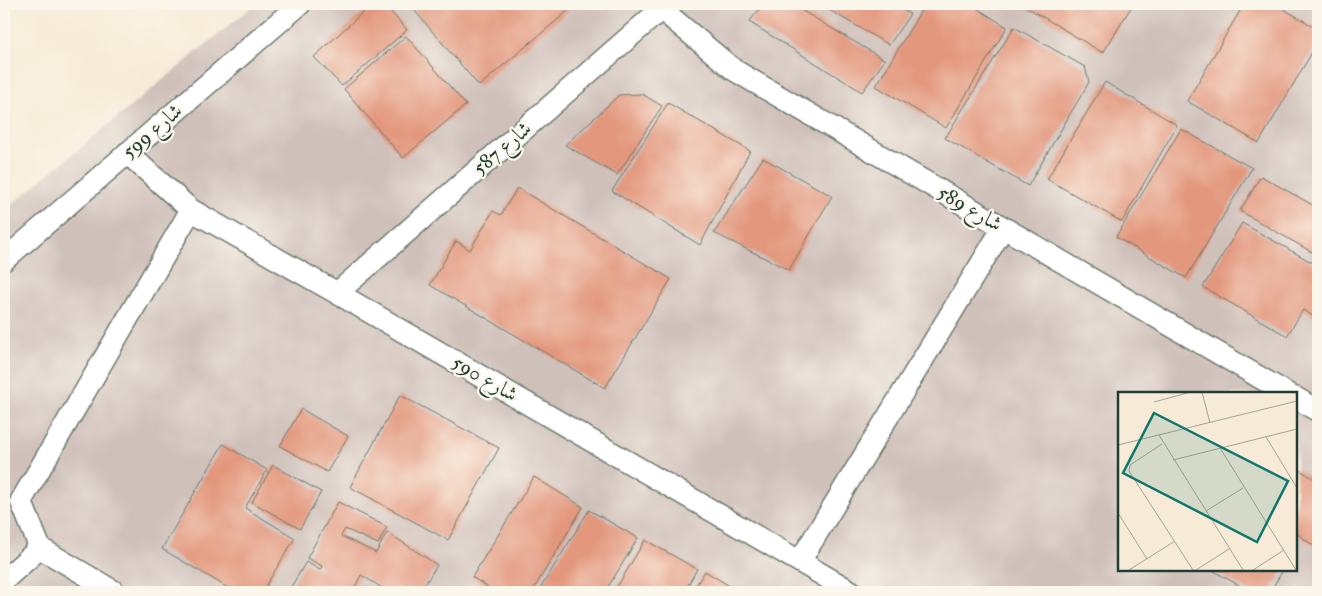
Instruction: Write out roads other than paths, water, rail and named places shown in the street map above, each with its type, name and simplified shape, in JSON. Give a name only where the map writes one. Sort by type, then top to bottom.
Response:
[{"type":"street","name":"شارع 599","points":[[4,260],[300,4]]},
{"type":"street","name":"شارع 589","points":[[664,6],[734,70],[1285,392]]},
{"type":"street","name":"شارع 587","points":[[337,293],[664,6]]},
{"type":"street","name":"شارع 590","points":[[127,153],[191,210],[852,592]]},
{"type":"street","points":[[115,592],[40,548],[21,501],[191,210]]},
{"type":"street","points":[[800,561],[1003,228]]},
{"type":"street","points":[[1297,399],[1318,411]]},
{"type":"street","points":[[4,580],[40,548]]}]
